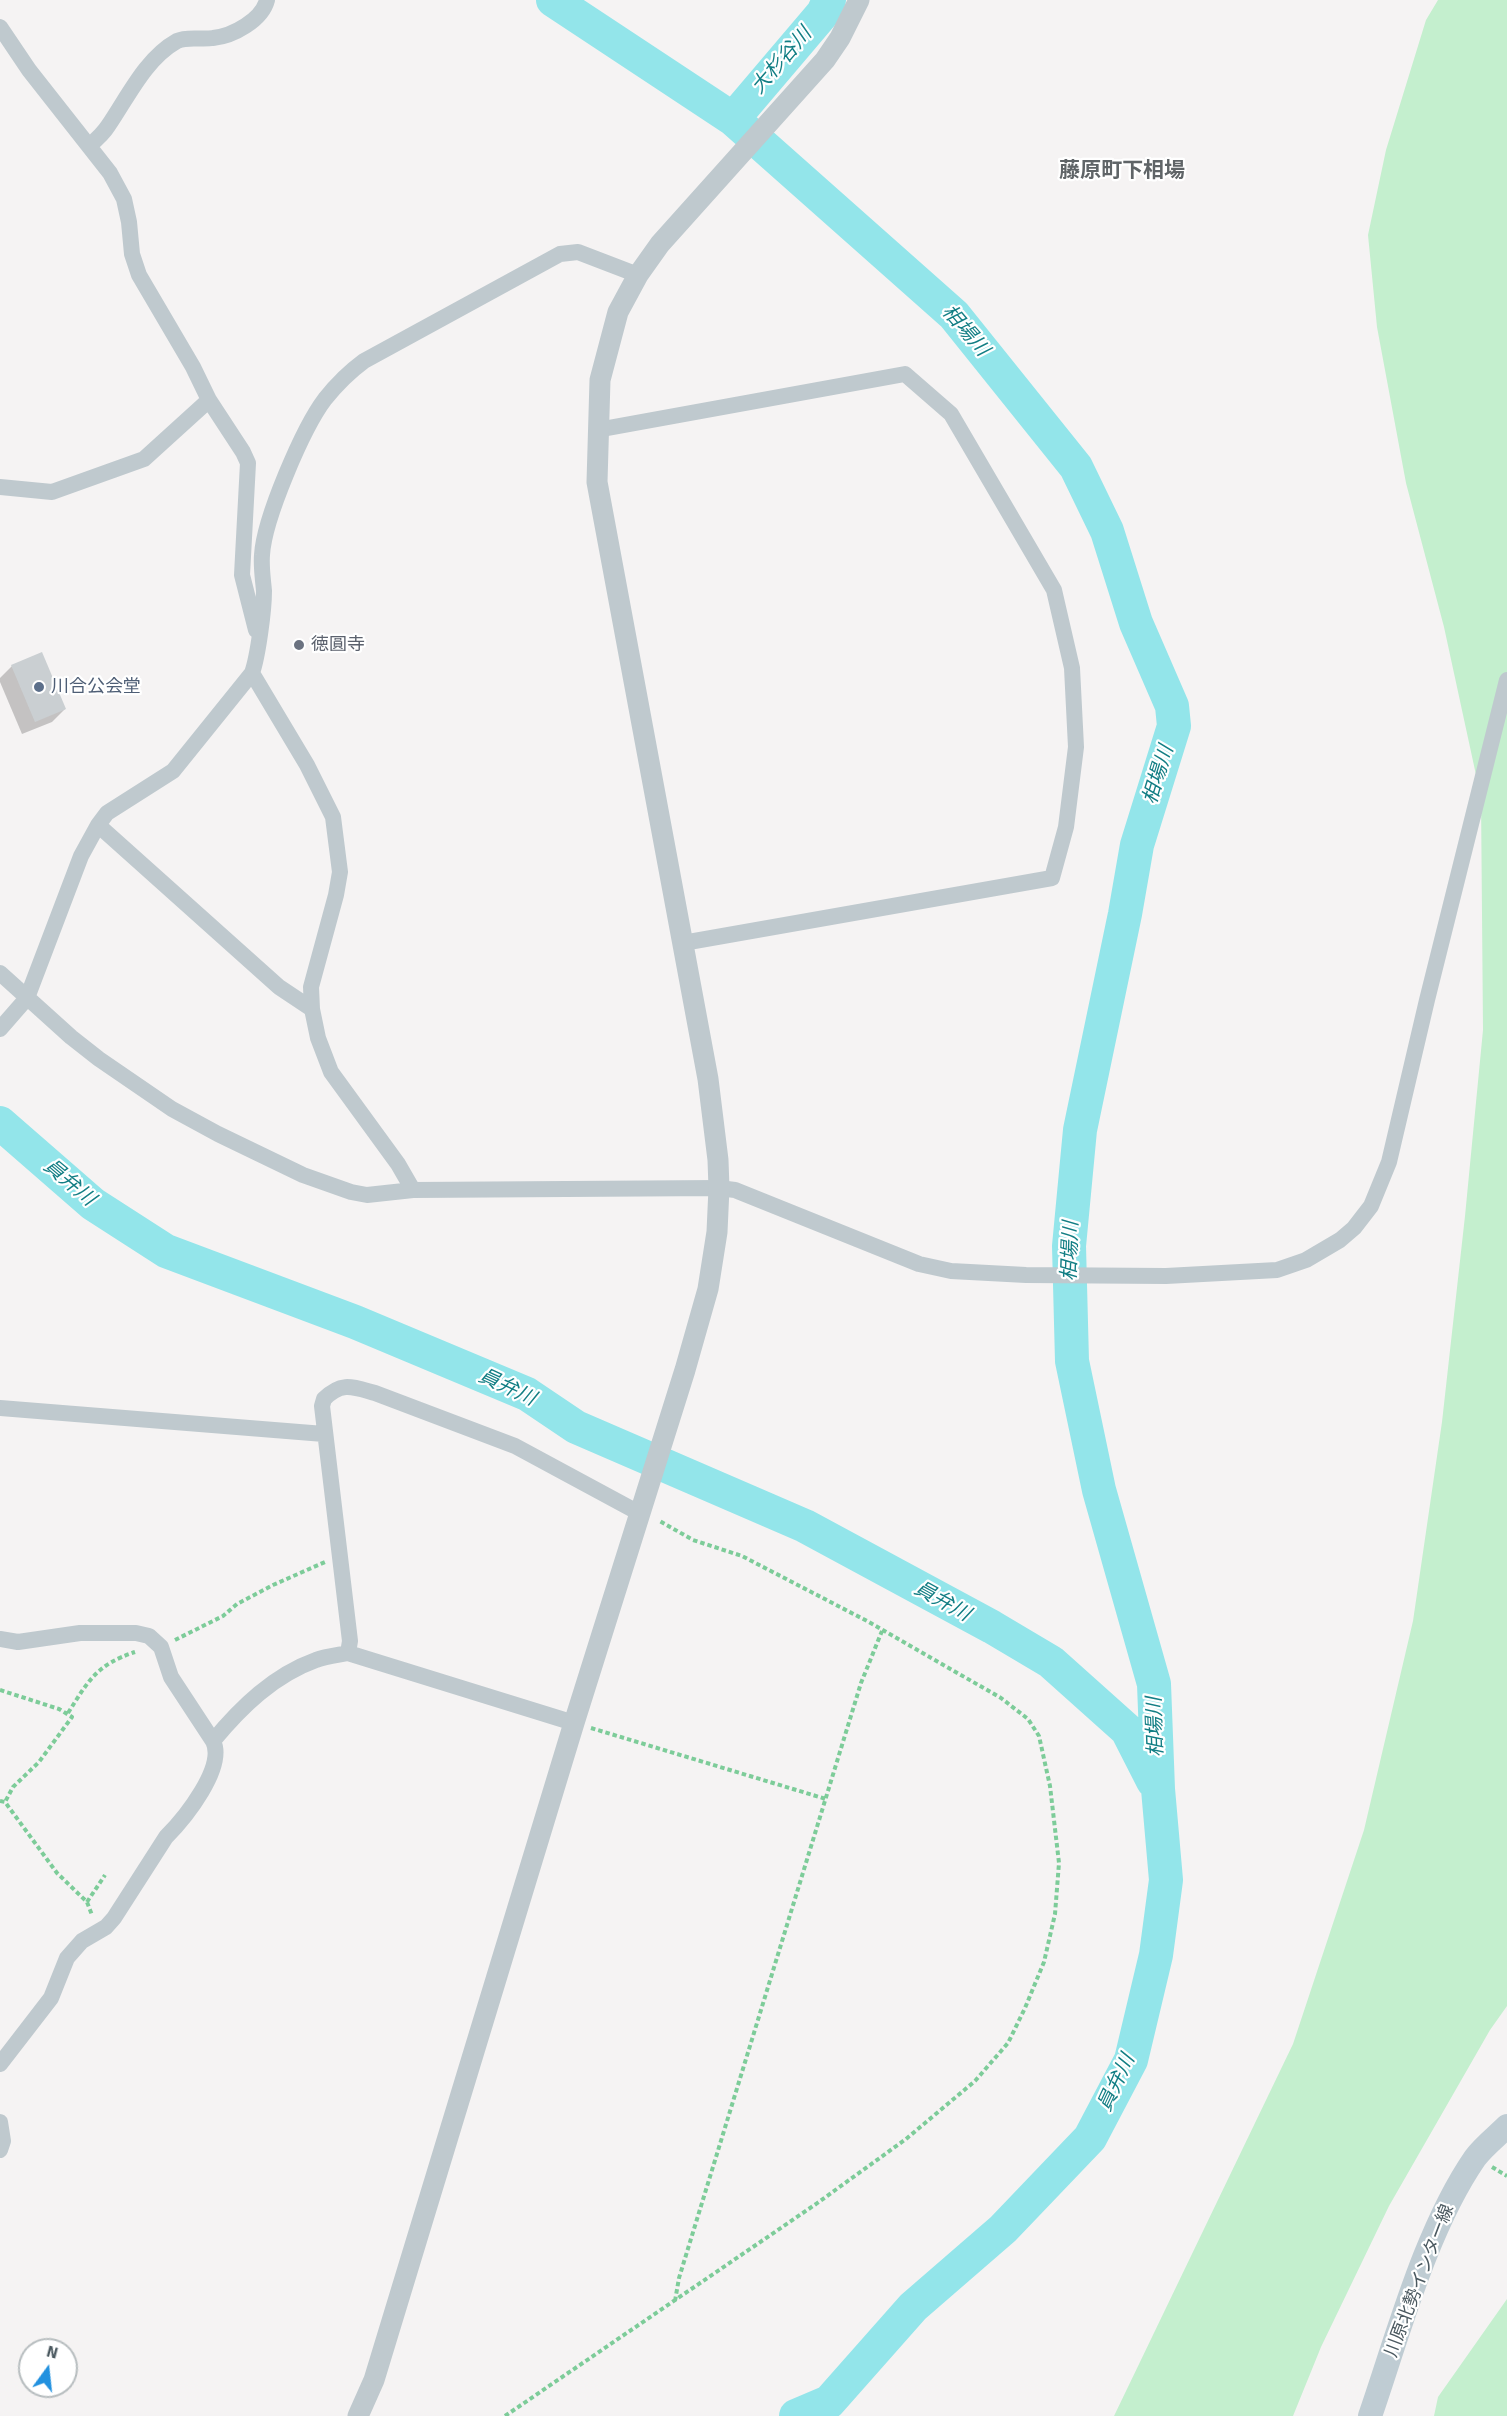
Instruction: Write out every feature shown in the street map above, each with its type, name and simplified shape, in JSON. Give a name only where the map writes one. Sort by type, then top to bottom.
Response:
[{"type":"main road","name":"川原北勢インター線","points":[[1370,2416],[1422,2267],[1450,2201],[1476,2157],[1507,2126]]},
{"type":"street","points":[[89,146],[106,129],[139,77],[169,47],[182,39],[225,36],[260,14],[267,0]]},
{"type":"street","points":[[358,2416],[374,2380],[574,1723],[685,1370],[708,1289],[717,1232],[718,1160],[708,1079],[597,482],[600,380],[618,312],[638,275],[660,244],[825,60],[840,38],[859,0]]},
{"type":"street","points":[[0,27],[29,70],[110,173],[124,199],[132,254],[139,275],[193,367],[209,400],[248,463],[242,576],[258,640]]},
{"type":"street","points":[[0,1029],[24,1001],[81,856],[98,825],[107,813],[173,771],[252,672],[258,658],[264,593],[262,552],[267,530],[280,492],[308,428],[325,399],[345,375],[364,361],[446,314],[560,254],[578,252],[638,275]]},
{"type":"street","points":[[597,430],[905,374],[951,414],[1054,590],[1072,668],[1076,747],[1066,827],[1052,878],[683,943]]},
{"type":"street","points":[[0,487],[52,492],[144,459],[209,400]]},
{"type":"street","points":[[252,672],[308,765],[333,817],[340,872],[311,987],[312,1009],[318,1038],[331,1072],[398,1164],[413,1190]]},
{"type":"street","points":[[0,973],[24,1001],[99,1059],[172,1109],[303,1175],[339,1189],[367,1195],[413,1190],[719,1188],[735,1190],[935,1268],[1026,1275],[1166,1276],[1277,1270],[1306,1260],[1340,1240],[1354,1228],[1371,1206],[1392,1152],[1427,1000],[1507,680]]},
{"type":"street","points":[[98,825],[279,987],[312,1009]]},
{"type":"street","points":[[348,1653],[350,1641],[324,1434],[324,1399],[339,1387],[382,1395],[515,1446],[642,1510]]},
{"type":"street","points":[[0,1408],[324,1434]]},
{"type":"street","points":[[0,1639],[18,1642],[80,1634],[136,1633],[149,1635],[159,1645],[171,1677],[217,1748],[209,1779],[176,1827],[166,1837],[114,1918],[81,1941],[67,1958],[51,1998],[0,2064]]},
{"type":"street","points":[[213,1741],[251,1700],[285,1674],[317,1659],[348,1653],[574,1723]]},
{"type":"street","points":[[0,2122],[3,2141],[0,2150]]},
{"type":"path","points":[[505,2416],[675,2301],[906,2139],[975,2081],[1008,2043],[1044,1962],[1055,1914],[1059,1863],[1046,1759],[1040,1736],[1028,1719],[1001,1698],[882,1631],[742,1556],[693,1540],[642,1510]]},
{"type":"path","points":[[68,1713],[94,1673],[102,1667],[118,1658],[159,1645],[223,1616],[237,1604],[273,1585],[339,1555]]},
{"type":"path","points":[[675,2301],[679,2278],[861,1683],[882,1631]]},
{"type":"path","points":[[0,1690],[68,1713],[72,1717],[39,1762],[2,1801],[57,1873],[87,1902],[97,1932]]},
{"type":"path","points":[[574,1723],[826,1799]]},
{"type":"path","points":[[87,1902],[105,1875]]},
{"type":"green space","points":[[1438,0],[1507,0],[1507,2006],[1490,2030],[1389,2206],[1321,2347],[1293,2416],[1114,2416],[1293,2044],[1364,1830],[1413,1621],[1442,1422],[1483,1030],[1481,798],[1444,627],[1406,483],[1377,327],[1368,235],[1386,150],[1426,20]]},
{"type":"green space","points":[[1507,2299],[1507,2416],[1434,2416],[1438,2397]]},
{"type":"building","name":"川合公会堂","points":[[42,652],[66,709],[35,722],[11,665]]},
{"type":"waterway","name":"相場川","points":[[553,0],[733,119],[954,315],[1076,467],[1107,531],[1136,623],[1172,706],[1174,726],[1137,845],[1080,1130],[1069,1246],[1072,1361],[1099,1490],[1154,1684],[1158,1789],[1166,1880],[1156,1955],[1131,2060],[1090,2138],[1003,2229],[913,2307],[829,2402],[796,2416]]},
{"type":"waterway","name":"大杉谷川","points":[[733,119],[823,13],[829,0]]},
{"type":"waterway","name":"員弁川","points":[[0,1123],[93,1204],[166,1251],[355,1322],[527,1394],[576,1427],[805,1526],[992,1627],[1051,1662],[1127,1730],[1153,1781]]},
{"type":"place","name":"徳圓寺","points":[[299,645]]},
{"type":"place","name":"川合公会堂","points":[[39,687]]},
{"type":"district","name":"藤原町下相場","points":[[1122,171]]}]
